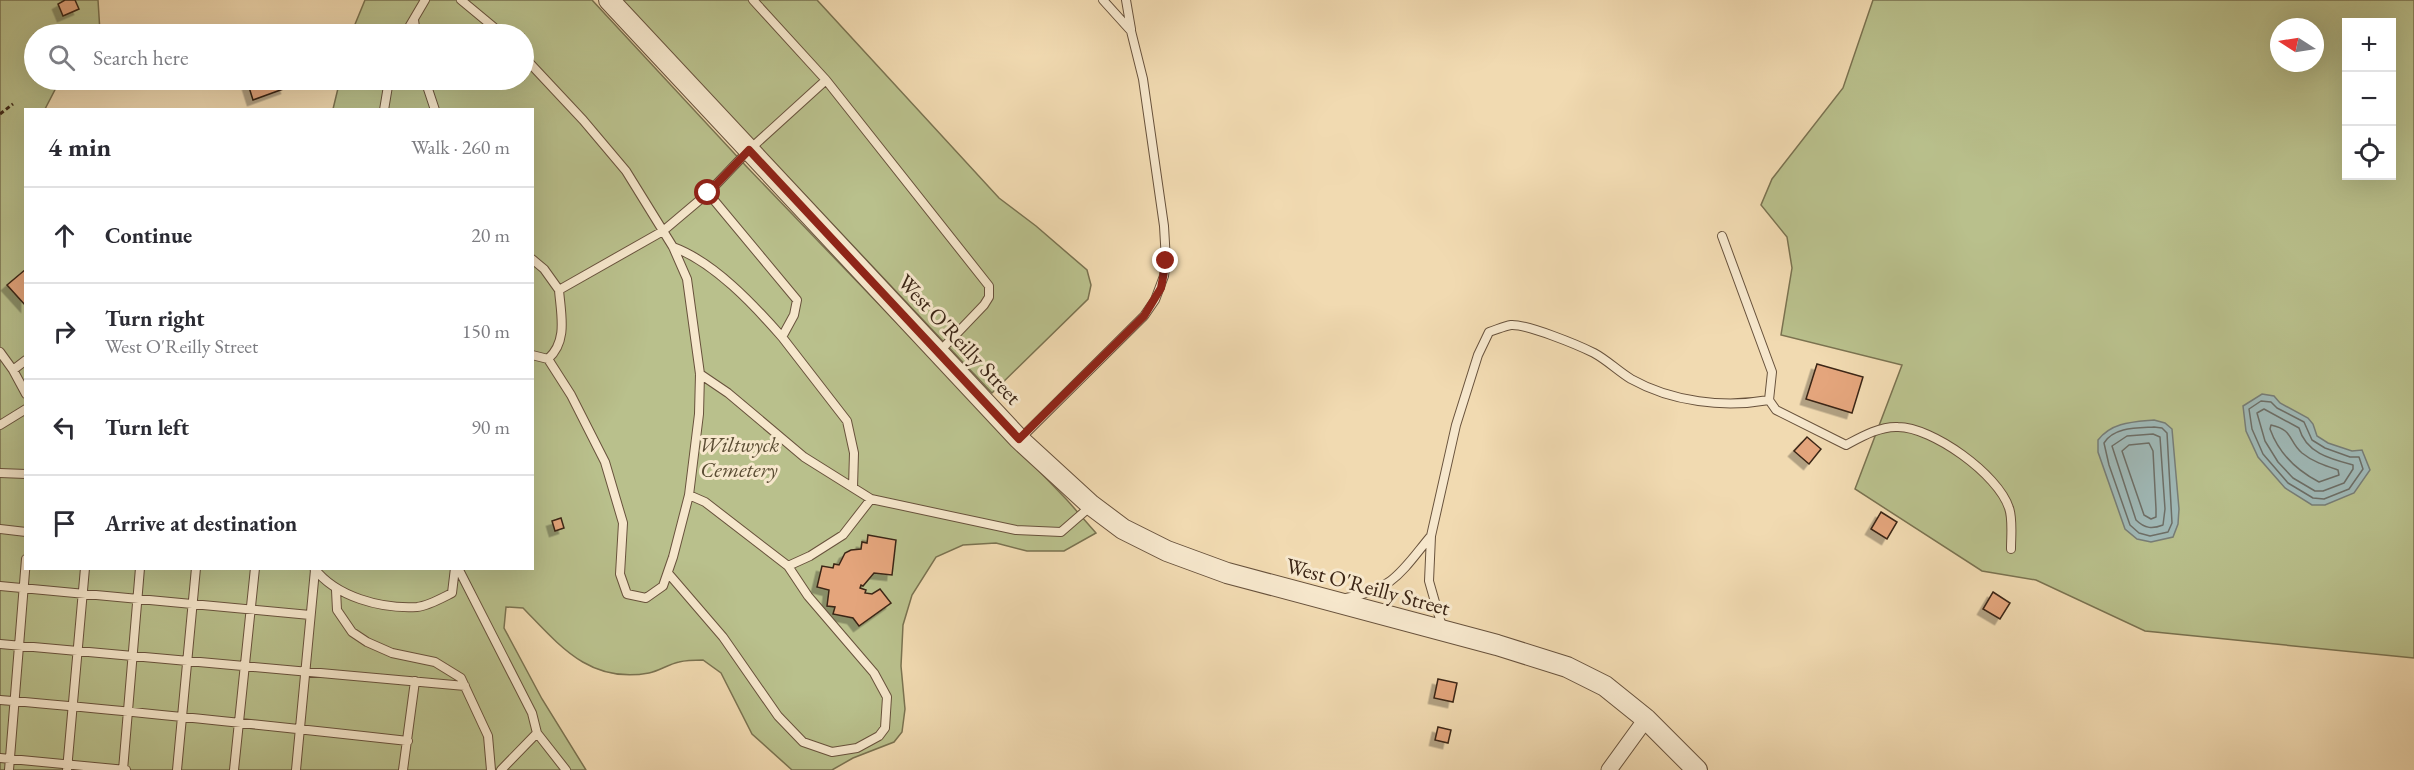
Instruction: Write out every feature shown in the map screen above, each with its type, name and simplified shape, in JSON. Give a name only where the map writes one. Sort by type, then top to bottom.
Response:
[{"type":"street","name":"West O'Reilly Street","points":[[609,0],[1019,439],[1091,505],[1123,529],[1167,551],[1227,573],[1444,631],[1566,668],[1605,686],[1646,719],[1697,770]]},
{"type":"street","points":[[1609,770],[1646,719]]},
{"type":"lane","points":[[411,24],[425,0]]},
{"type":"lane","points":[[461,0],[490,24]]},
{"type":"lane","points":[[753,0],[826,80],[989,286],[989,297],[984,305],[939,352]]},
{"type":"lane","points":[[1103,0],[1131,31]]},
{"type":"lane","points":[[1019,439],[1144,316],[1161,288],[1166,261],[1164,226],[1143,79],[1126,0]]},
{"type":"lane","points":[[414,20],[415,24]]},
{"type":"lane","points":[[534,68],[583,120],[626,171],[673,247],[687,279],[700,374],[699,414],[688,495],[668,573],[663,586],[646,598],[627,594],[620,574],[623,523],[605,462],[571,395],[548,359],[534,356]]},
{"type":"lane","points":[[559,290],[663,231],[708,193],[749,150],[826,80]]},
{"type":"lane","points":[[384,108],[387,90]]},
{"type":"lane","points":[[428,90],[434,108]]},
{"type":"lane","points":[[708,193],[797,300],[794,315],[782,337]]},
{"type":"lane","points":[[1722,236],[1772,372],[1769,400],[1776,410],[1846,445],[1890,427],[1918,430],[1938,438],[1984,473],[1999,490],[2009,508],[2011,549]]},
{"type":"lane","points":[[673,247],[706,264],[760,312],[847,421],[854,453],[853,487]]},
{"type":"lane","points":[[534,261],[544,269],[559,290],[562,337],[556,351],[548,359]]},
{"type":"lane","points":[[1444,631],[1429,581],[1431,536],[1456,425],[1478,355],[1489,332],[1512,325],[1536,330],[1595,353],[1632,379],[1662,392],[1701,402],[1750,403],[1769,400]]},
{"type":"lane","points":[[0,352],[24,390]]},
{"type":"lane","points":[[13,370],[24,362]]},
{"type":"lane","points":[[700,374],[728,393],[804,457],[871,499],[1016,530],[1062,532],[1091,505]]},
{"type":"lane","points":[[0,425],[24,410]]},
{"type":"lane","points":[[0,473],[24,474]]},
{"type":"lane","points":[[668,573],[723,637],[778,716],[803,742],[832,752],[857,748],[879,736],[885,728],[886,697],[874,673],[808,596],[788,566],[705,502],[688,495]]},
{"type":"lane","points":[[788,566],[810,556],[843,535],[871,499]]},
{"type":"lane","points":[[0,529],[24,532]]},
{"type":"lane","points":[[1330,601],[1365,595],[1393,581],[1431,536]]},
{"type":"lane","points":[[9,770],[25,570]]},
{"type":"lane","points":[[67,767],[85,570]]},
{"type":"lane","points":[[0,758],[67,767],[124,770],[140,570]]},
{"type":"lane","points":[[177,770],[196,570]]},
{"type":"lane","points":[[234,770],[255,570]]},
{"type":"lane","points":[[296,770],[314,570]]},
{"type":"lane","points":[[315,570],[336,590],[363,599],[419,607],[452,593],[456,570]]},
{"type":"lane","points":[[457,570],[532,713],[537,733],[566,770]]},
{"type":"lane","points":[[0,586],[310,615]]},
{"type":"lane","points":[[336,590],[337,610],[352,632],[367,642],[392,653],[435,662],[461,678],[488,736],[491,770]]},
{"type":"lane","points":[[0,644],[133,654],[465,686]]},
{"type":"lane","points":[[403,770],[415,681]]},
{"type":"lane","points":[[0,700],[300,728],[408,741]]},
{"type":"lane","points":[[501,770],[537,733]]},
{"type":"path","points":[[0,114],[13,104]]},
{"type":"green space","name":"Wiltwyck Cemetery","points":[[0,0],[98,0],[100,24],[24,24],[24,90],[55,90],[46,108],[24,108],[24,570],[534,570],[534,108],[333,108],[338,90],[534,90],[534,24],[355,24],[365,0],[592,0],[746,166],[1096,533],[1064,551],[1027,551],[996,543],[963,545],[936,557],[912,595],[903,625],[901,666],[905,709],[902,732],[894,742],[853,758],[832,770],[792,770],[752,734],[721,673],[703,660],[679,662],[649,673],[628,675],[610,673],[578,659],[550,636],[523,608],[506,607],[504,628],[542,699],[586,770],[0,770]]},
{"type":"green space","points":[[621,0],[817,0],[999,198],[1087,270],[1091,285],[1088,299],[992,393]]},
{"type":"green space","points":[[1873,0],[2414,0],[2414,658],[2145,631],[2036,580],[1982,571],[1855,489],[1902,365],[1781,335],[1792,268],[1787,237],[1761,205],[1772,179],[1843,88]]},
{"type":"water","points":[[2262,394],[2274,396],[2280,403],[2308,418],[2317,436],[2328,443],[2352,451],[2362,450],[2370,470],[2354,493],[2325,505],[2312,505],[2285,488],[2258,457],[2246,431],[2243,406]]},
{"type":"water","points":[[2154,420],[2165,423],[2172,429],[2179,509],[2178,524],[2173,537],[2151,542],[2137,539],[2125,529],[2098,452],[2098,440],[2116,426]]},
{"type":"building","points":[[65,0],[75,0],[79,9],[63,16],[58,4]]},
{"type":"building","points":[[250,90],[280,90],[253,100]]},
{"type":"building","points":[[24,271],[24,304],[7,285]]},
{"type":"building","points":[[1817,364],[1863,377],[1852,413],[1806,399]]},
{"type":"building","points":[[1807,437],[1821,449],[1809,464],[1794,451]]},
{"type":"building","points":[[1881,512],[1897,522],[1887,539],[1871,529]]},
{"type":"building","points":[[561,518],[564,528],[555,531],[552,521]]},
{"type":"building","points":[[868,535],[896,540],[892,575],[874,573],[860,588],[866,590],[865,593],[872,594],[880,589],[891,603],[859,626],[853,618],[833,614],[835,607],[827,606],[829,590],[817,587],[822,566],[833,568],[834,564],[839,565],[845,553],[861,549],[862,542],[867,543]]},
{"type":"building","points":[[1993,592],[2010,603],[2000,619],[1983,609]]},
{"type":"building","points":[[1438,679],[1457,683],[1453,702],[1434,698]]},
{"type":"building","points":[[1438,727],[1451,730],[1448,743],[1435,740]]},
{"type":"route","points":[[708,193],[749,150],[1019,439],[1144,316],[1161,288],[1166,261]]}]
